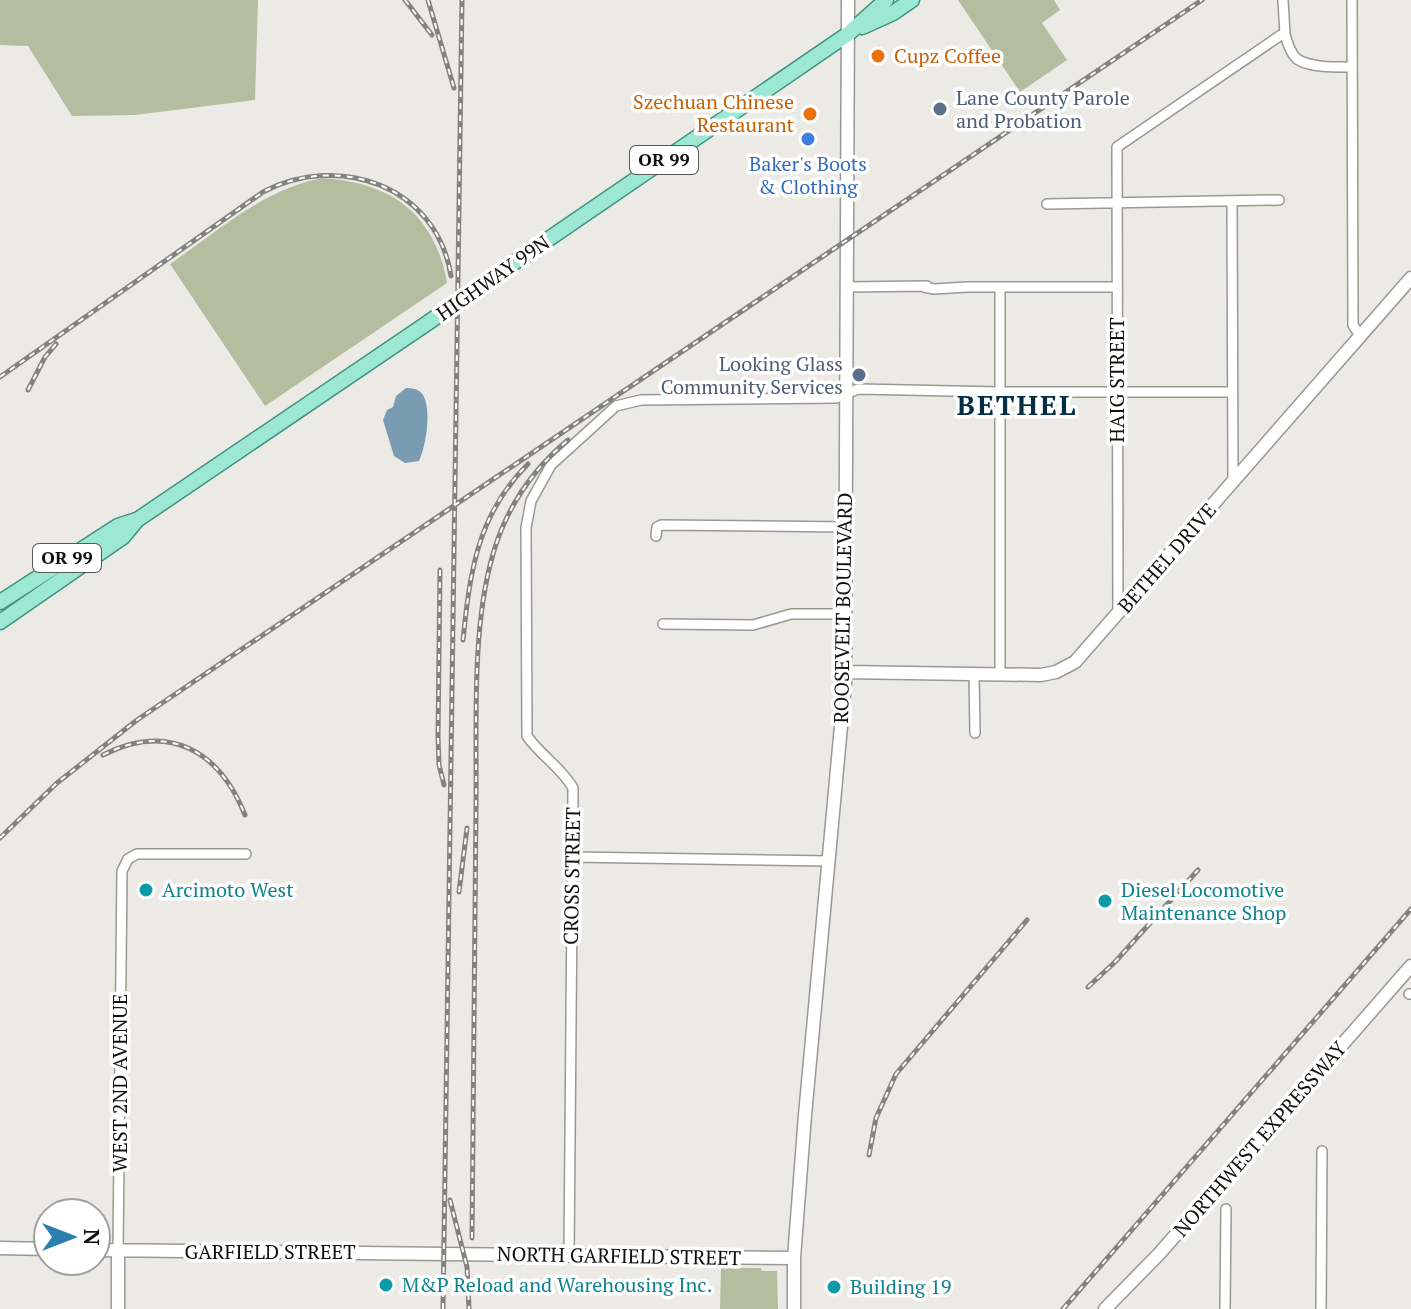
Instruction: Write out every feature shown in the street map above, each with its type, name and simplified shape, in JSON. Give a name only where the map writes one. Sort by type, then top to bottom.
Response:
[{"type":"main road","name":"ROOSEVELT BOULEVARD","points":[[794,1309],[794,1258],[845,672],[848,0]]},
{"type":"main road","name":"HIGHWAY 99N","points":[[137,520],[848,34],[886,0]]},
{"type":"main road","name":"HIGHWAY 99N","points":[[848,34],[893,13],[912,0]]},
{"type":"main road","name":"BETHEL DRIVE","points":[[845,672],[1041,675],[1066,668],[1083,656],[1411,278]]},
{"type":"main road","name":"OR 99","points":[[0,602],[118,526],[137,520]]},
{"type":"main road","name":"OR 99","points":[[0,622],[123,537],[137,520]]},
{"type":"main road","name":"NORTHWEST EXPRESSWAY","points":[[1105,1309],[1159,1254],[1411,966]]},
{"type":"main road","points":[[0,1248],[32,1249]]},
{"type":"main road","name":"GARFIELD STREET","points":[[112,1250],[444,1253]]},
{"type":"main road","name":"WEST 2ND AVENUE","points":[[118,1250],[118,1309]]},
{"type":"main road","name":"NORTH GARFIELD STREET","points":[[444,1253],[794,1258]]},
{"type":"street","points":[[1283,0],[1285,34],[1297,59],[1352,67]]},
{"type":"street","points":[[1352,0],[1353,325],[1360,336]]},
{"type":"street","name":"HAIG STREET","points":[[1118,615],[1118,147],[1276,37],[1285,34]]},
{"type":"street","points":[[1047,204],[1279,200]]},
{"type":"street","points":[[1232,201],[1233,482]]},
{"type":"street","points":[[846,287],[924,287],[936,284],[967,287],[1116,287]]},
{"type":"street","points":[[1000,287],[1000,675]]},
{"type":"street","points":[[847,394],[858,389],[1232,392]]},
{"type":"street","name":"CROSS STREET","points":[[569,1255],[573,788],[565,773],[538,752],[527,736],[526,528],[531,501],[551,465],[616,406],[641,400],[836,398],[847,394]]},
{"type":"street","points":[[656,536],[657,527],[661,525],[846,527]]},
{"type":"street","points":[[663,624],[753,625],[785,615],[845,614]]},
{"type":"street","points":[[974,675],[975,733]]},
{"type":"street","name":"WEST 2ND AVENUE","points":[[118,1250],[122,871],[128,859],[143,854],[246,854]]},
{"type":"street","points":[[573,857],[829,861]]},
{"type":"street","points":[[1321,1309],[1322,1151]]},
{"type":"street","points":[[1225,1309],[1226,1209]]},
{"type":"green space","points":[[0,0],[258,0],[255,100],[135,115],[72,116],[28,46],[0,45]]},
{"type":"green space","points":[[958,0],[1054,0],[1060,10],[1042,23],[1067,60],[1020,92]]},
{"type":"green space","points":[[322,178],[369,186],[406,206],[432,238],[447,283],[265,406],[170,264],[261,201]]},
{"type":"green space","points":[[721,1268],[777,1271],[778,1309],[720,1309]]},
{"type":"water","points":[[406,388],[416,389],[423,395],[428,419],[419,461],[405,463],[394,456],[383,420],[387,410],[393,407],[396,396]]},
{"type":"railway","points":[[405,0],[432,35]]},
{"type":"railway","points":[[428,0],[454,88]]},
{"type":"railway","points":[[443,1309],[462,0]]},
{"type":"railway","points":[[0,838],[57,783],[137,720],[1202,0]]},
{"type":"railway","points":[[0,377],[263,192],[292,180],[322,176],[352,177],[380,185],[405,199],[426,219],[442,245],[451,276]]},
{"type":"railway","points":[[28,390],[45,357],[56,344]]},
{"type":"railway","points":[[472,1238],[476,713],[481,614],[493,554],[505,521],[532,477],[568,440]]},
{"type":"railway","points":[[463,640],[473,568],[487,524],[497,503],[528,464]]},
{"type":"railway","points":[[440,570],[438,736],[439,765],[444,785]]},
{"type":"railway","points":[[103,755],[127,745],[149,741],[170,742],[189,748],[221,774],[245,815]]},
{"type":"railway","points":[[459,892],[467,828]]},
{"type":"railway","points":[[1088,987],[1115,962],[1198,870]]},
{"type":"railway","points":[[1063,1309],[1411,909]]},
{"type":"railway","points":[[869,1155],[876,1118],[896,1074],[1027,920]]},
{"type":"railway","points":[[450,1200],[467,1267],[469,1309]]},
{"type":"place","name":"Cupz Coffee","points":[[878,56]]},
{"type":"place","name":"Lane County Parole and Probation","points":[[940,109]]},
{"type":"place","name":"Szechuan Chinese Restaurant","points":[[810,114]]},
{"type":"place","name":"Baker's Boots & Clothing","points":[[808,139]]},
{"type":"place","name":"Looking Glass Community Services","points":[[859,375]]},
{"type":"place","name":"Arcimoto West","points":[[146,890]]},
{"type":"place","name":"Diesel Locomotive Maintenance Shop","points":[[1105,901]]},
{"type":"place","name":"M&P Reload and Warehousing Inc.","points":[[386,1285]]},
{"type":"place","name":"Building 19","points":[[834,1287]]},
{"type":"district","name":"BETHEL","points":[[1017,405]]}]
